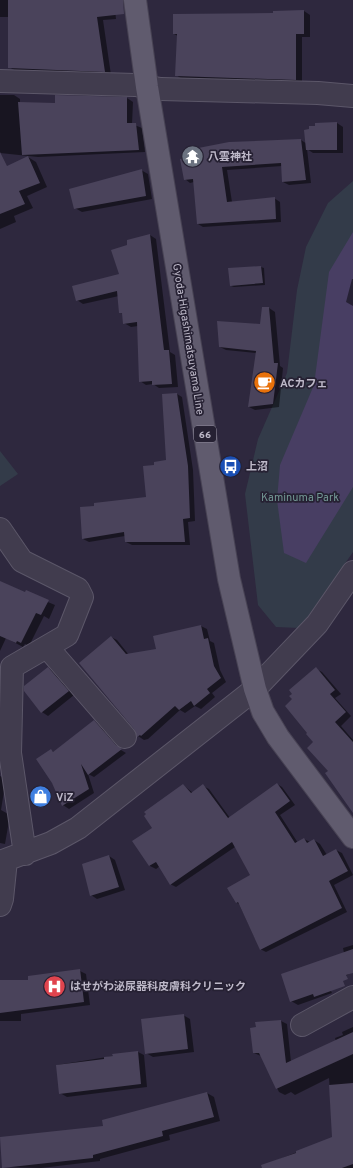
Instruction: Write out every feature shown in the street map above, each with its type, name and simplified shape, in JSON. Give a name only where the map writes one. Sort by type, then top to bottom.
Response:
[{"type":"main road","name":"Gyoda-Higashimatsuyama Line","points":[[135,0],[147,87],[229,579],[255,689],[263,712],[278,737],[353,837]]},
{"type":"street","points":[[0,81],[135,85],[147,87],[318,93],[353,96]]},
{"type":"street","points":[[0,905],[10,859],[5,751],[12,667],[67,635],[82,597],[78,589],[22,561],[2,536]]},
{"type":"street","points":[[10,859],[51,843],[78,828],[255,689],[317,624],[353,572]]},
{"type":"street","points":[[47,647],[125,736]]},
{"type":"street","points":[[302,1025],[353,997]]},
{"type":"green space","name":"Kaminuma Park","points":[[353,181],[353,552],[300,628],[276,627],[258,605],[245,494],[258,439],[287,373],[297,290],[306,247],[328,203]]},
{"type":"green space","points":[[0,451],[18,474],[0,486]]},
{"type":"shaded area","points":[[353,232],[353,487],[306,563],[284,553],[277,500],[280,465],[314,385],[329,272]]},
{"type":"building","points":[[8,0],[123,0],[124,14],[97,17],[105,72],[8,68]]},
{"type":"building","points":[[304,10],[304,34],[296,34],[296,80],[175,76],[177,34],[173,34],[173,14],[273,13],[273,11]]},
{"type":"building","points":[[55,95],[127,97],[127,123],[136,123],[139,150],[22,155],[18,102],[55,103]]},
{"type":"building","points":[[337,122],[337,150],[306,150],[304,130],[309,129],[309,126],[315,126],[315,123]]},
{"type":"building","points":[[301,139],[306,180],[282,182],[281,163],[222,167],[227,202],[275,197],[276,219],[197,224],[193,179],[184,180],[180,159],[190,157],[188,150],[229,142]]},
{"type":"building","points":[[0,152],[7,166],[28,156],[40,183],[19,191],[25,204],[0,214]]},
{"type":"building","points":[[142,169],[146,196],[74,209],[69,189]]},
{"type":"building","points":[[150,234],[164,350],[169,350],[172,384],[152,385],[152,381],[139,382],[137,322],[123,324],[122,313],[119,313],[117,291],[76,301],[72,286],[119,274],[111,250],[127,245],[127,240]]},
{"type":"building","points":[[261,266],[263,283],[230,286],[228,268]]},
{"type":"building","points":[[262,307],[269,307],[274,363],[278,363],[273,404],[248,407],[256,351],[219,347],[217,321],[260,324]]},
{"type":"building","points":[[177,393],[188,466],[190,518],[183,519],[185,542],[125,542],[124,532],[82,539],[80,507],[94,506],[94,503],[146,497],[143,466],[154,465],[154,462],[166,460],[162,394]]},
{"type":"building","points":[[0,581],[25,592],[26,590],[49,600],[41,615],[36,613],[21,643],[17,641],[16,643],[0,636]]},
{"type":"building","points":[[201,625],[204,639],[208,638],[214,666],[221,678],[207,689],[210,693],[194,706],[191,701],[179,710],[175,706],[141,736],[140,735],[137,737],[134,729],[79,663],[111,636],[126,654],[156,649],[153,636]]},
{"type":"building","points":[[48,667],[69,691],[41,713],[24,691],[24,686]]},
{"type":"building","points":[[316,667],[335,690],[330,694],[346,712],[335,722],[353,742],[353,813],[325,773],[328,771],[307,748],[313,742],[285,706],[292,699],[289,696],[292,694],[289,690]]},
{"type":"building","points":[[94,720],[116,745],[122,749],[88,775],[81,764],[89,789],[62,806],[52,783],[36,759],[51,749],[53,752]]},
{"type":"building","points":[[277,783],[290,801],[275,812],[295,843],[304,838],[307,843],[314,839],[323,856],[336,849],[348,871],[329,881],[342,908],[260,950],[238,902],[236,903],[227,888],[250,875],[232,842],[170,885],[156,862],[149,866],[132,841],[152,828],[144,816],[146,814],[144,812],[183,784],[191,793],[203,784],[228,818]]},
{"type":"building","points":[[109,855],[119,887],[90,896],[82,864]]},
{"type":"building","points":[[353,949],[353,973],[346,975],[348,979],[343,981],[345,986],[314,997],[313,994],[290,1002],[281,974]]},
{"type":"building","name":"はせがわ泌尿器科皮膚科クリニック","points":[[80,969],[84,1002],[0,1013],[0,980],[28,980],[28,976]]},
{"type":"building","points":[[184,1014],[188,1049],[145,1054],[141,1019]]},
{"type":"building","points":[[281,1020],[286,1063],[353,1032],[353,1054],[276,1089],[259,1053],[253,1053],[250,1028],[256,1027],[255,1022]]},
{"type":"building","points":[[138,1051],[141,1084],[59,1094],[56,1065],[104,1059],[104,1057],[113,1056],[112,1054]]},
{"type":"building","points":[[353,1083],[353,1164],[342,1168],[262,1168],[261,1165],[296,1153],[296,1151],[332,1137],[329,1085]]},
{"type":"building","points":[[207,1092],[214,1117],[162,1131],[163,1136],[93,1155],[93,1158],[2,1168],[0,1137],[103,1126],[102,1120]]},
{"type":"place","name":"八雲神社","points":[[192,156]]},
{"type":"place","name":"ACカフェ","points":[[264,383]]},
{"type":"place","name":"上沼","points":[[231,466]]},
{"type":"place","name":"ViZ","points":[[41,797]]},
{"type":"place","name":"はせがわ泌尿器科皮膚科クリニック","points":[[55,986]]}]
